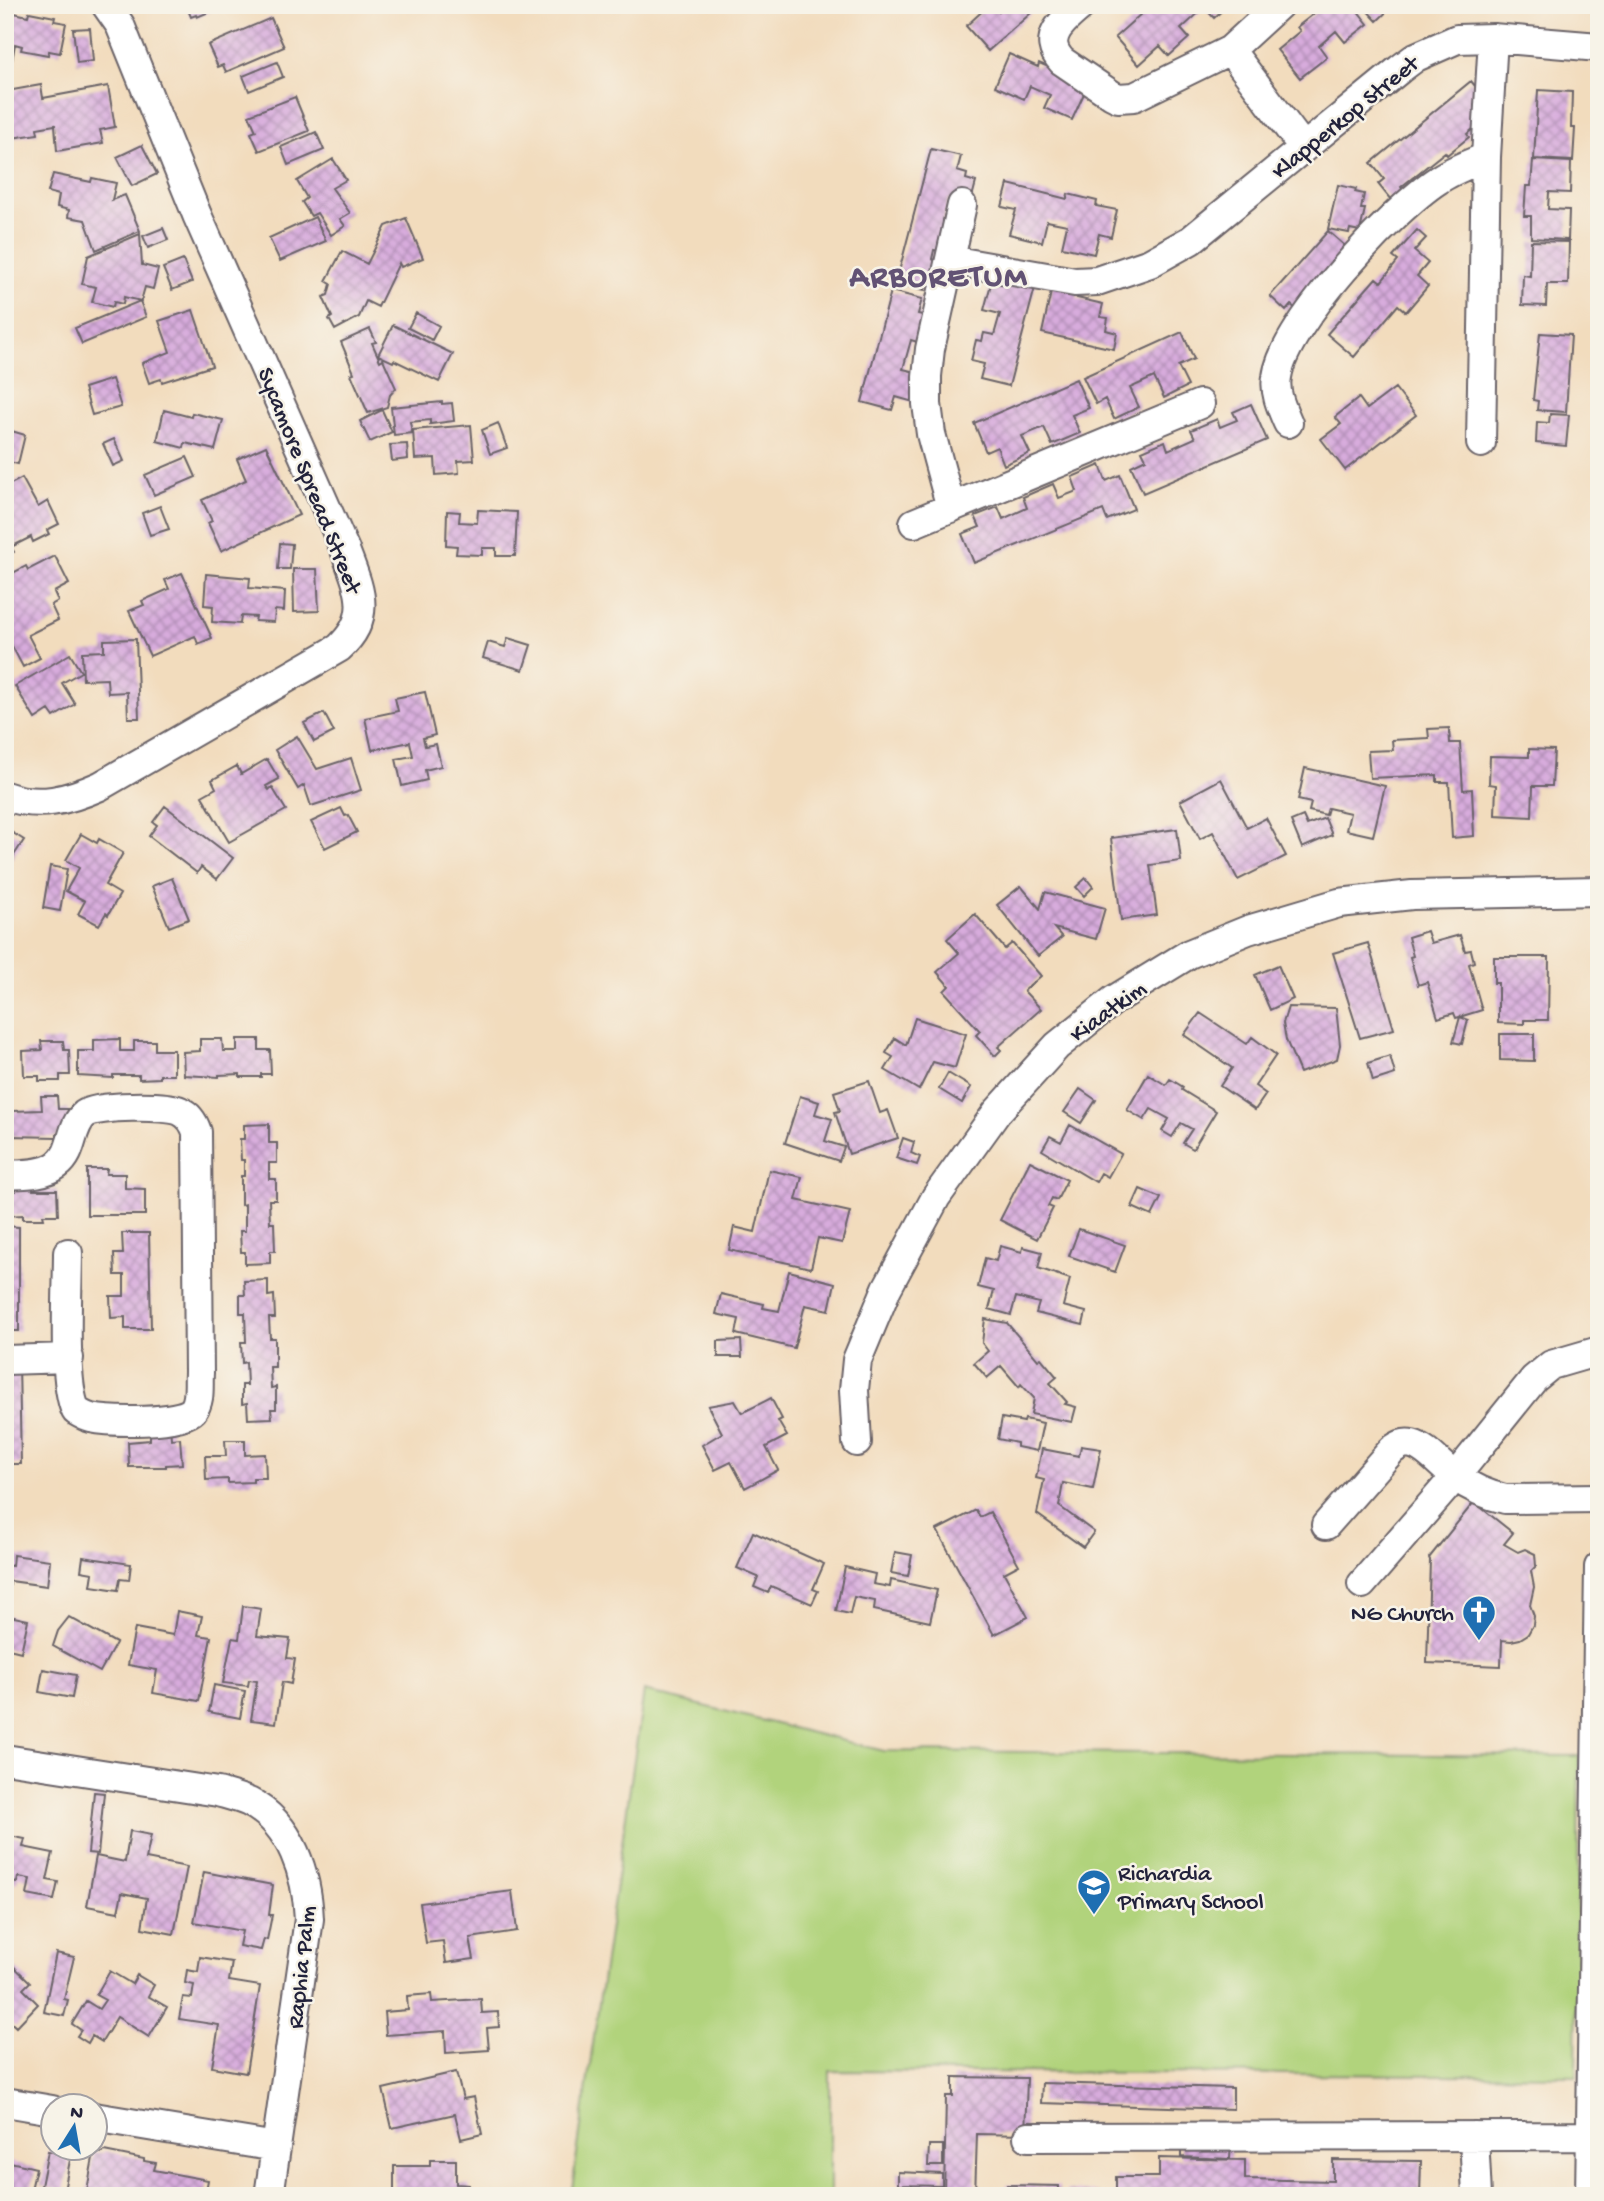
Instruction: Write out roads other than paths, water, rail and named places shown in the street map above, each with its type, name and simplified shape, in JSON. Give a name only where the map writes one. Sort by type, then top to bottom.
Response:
[{"type":"street","name":"Sycamore Spread Street","points":[[5,796],[29,802],[50,802],[74,798],[100,786],[339,649],[355,632],[362,607],[345,550],[197,215],[120,25],[106,5]]},
{"type":"street","points":[[1082,5],[1056,30],[1053,38],[1055,54],[1118,98],[1146,93],[1230,50],[1279,5]]},
{"type":"street","points":[[1481,443],[1486,157],[1493,38]]},
{"type":"street","name":"Klapperkop Street","points":[[950,260],[1075,282],[1097,281],[1150,263],[1191,240],[1303,146],[1416,57],[1457,39],[1493,38],[1599,47]]},
{"type":"street","points":[[1230,50],[1303,146]]},
{"type":"street","points":[[1287,423],[1278,397],[1276,379],[1287,345],[1306,317],[1370,240],[1409,202],[1439,179],[1486,157]]},
{"type":"street","points":[[951,508],[927,404],[930,349],[961,205]]},
{"type":"street","points":[[914,523],[1200,404]]},
{"type":"street","name":"Kiaatkim","points":[[857,1441],[854,1390],[857,1360],[887,1288],[936,1197],[997,1112],[1057,1046],[1114,1000],[1189,954],[1248,930],[1339,903],[1412,895],[1599,891]]},
{"type":"street","points":[[5,1175],[46,1171],[56,1167],[68,1153],[79,1121],[99,1108],[169,1108],[181,1111],[187,1116],[197,1132],[199,1373],[196,1404],[187,1415],[167,1419],[91,1418],[76,1411],[72,1403],[69,1358],[68,1253]]},
{"type":"street","points":[[1362,1584],[1455,1477],[1534,1379],[1551,1365],[1570,1357],[1599,1351]]},
{"type":"street","points":[[5,1360],[69,1358]]},
{"type":"street","points":[[1326,1525],[1392,1450],[1402,1444],[1417,1446],[1455,1477],[1485,1494],[1505,1499],[1599,1497]]},
{"type":"street","points":[[1590,2196],[1596,1929],[1599,1567]]},
{"type":"street","name":"Raphia Palm","points":[[5,1759],[218,1792],[250,1803],[275,1822],[301,1865],[308,1892],[309,1919],[269,2196]]},
{"type":"street","points":[[5,2102],[38,2108]]},
{"type":"street","points":[[108,2119],[276,2147]]},
{"type":"street","points":[[1474,2136],[1477,2196]]},
{"type":"street","points":[[1028,2137],[1592,2136]]},
{"type":"place","name":"NG Church","points":[[1479,1642]]},
{"type":"place","name":"Richardia Primary School","points":[[1094,1916]]},
{"type":"district","name":"ARBORETUM","points":[[939,274]]}]
